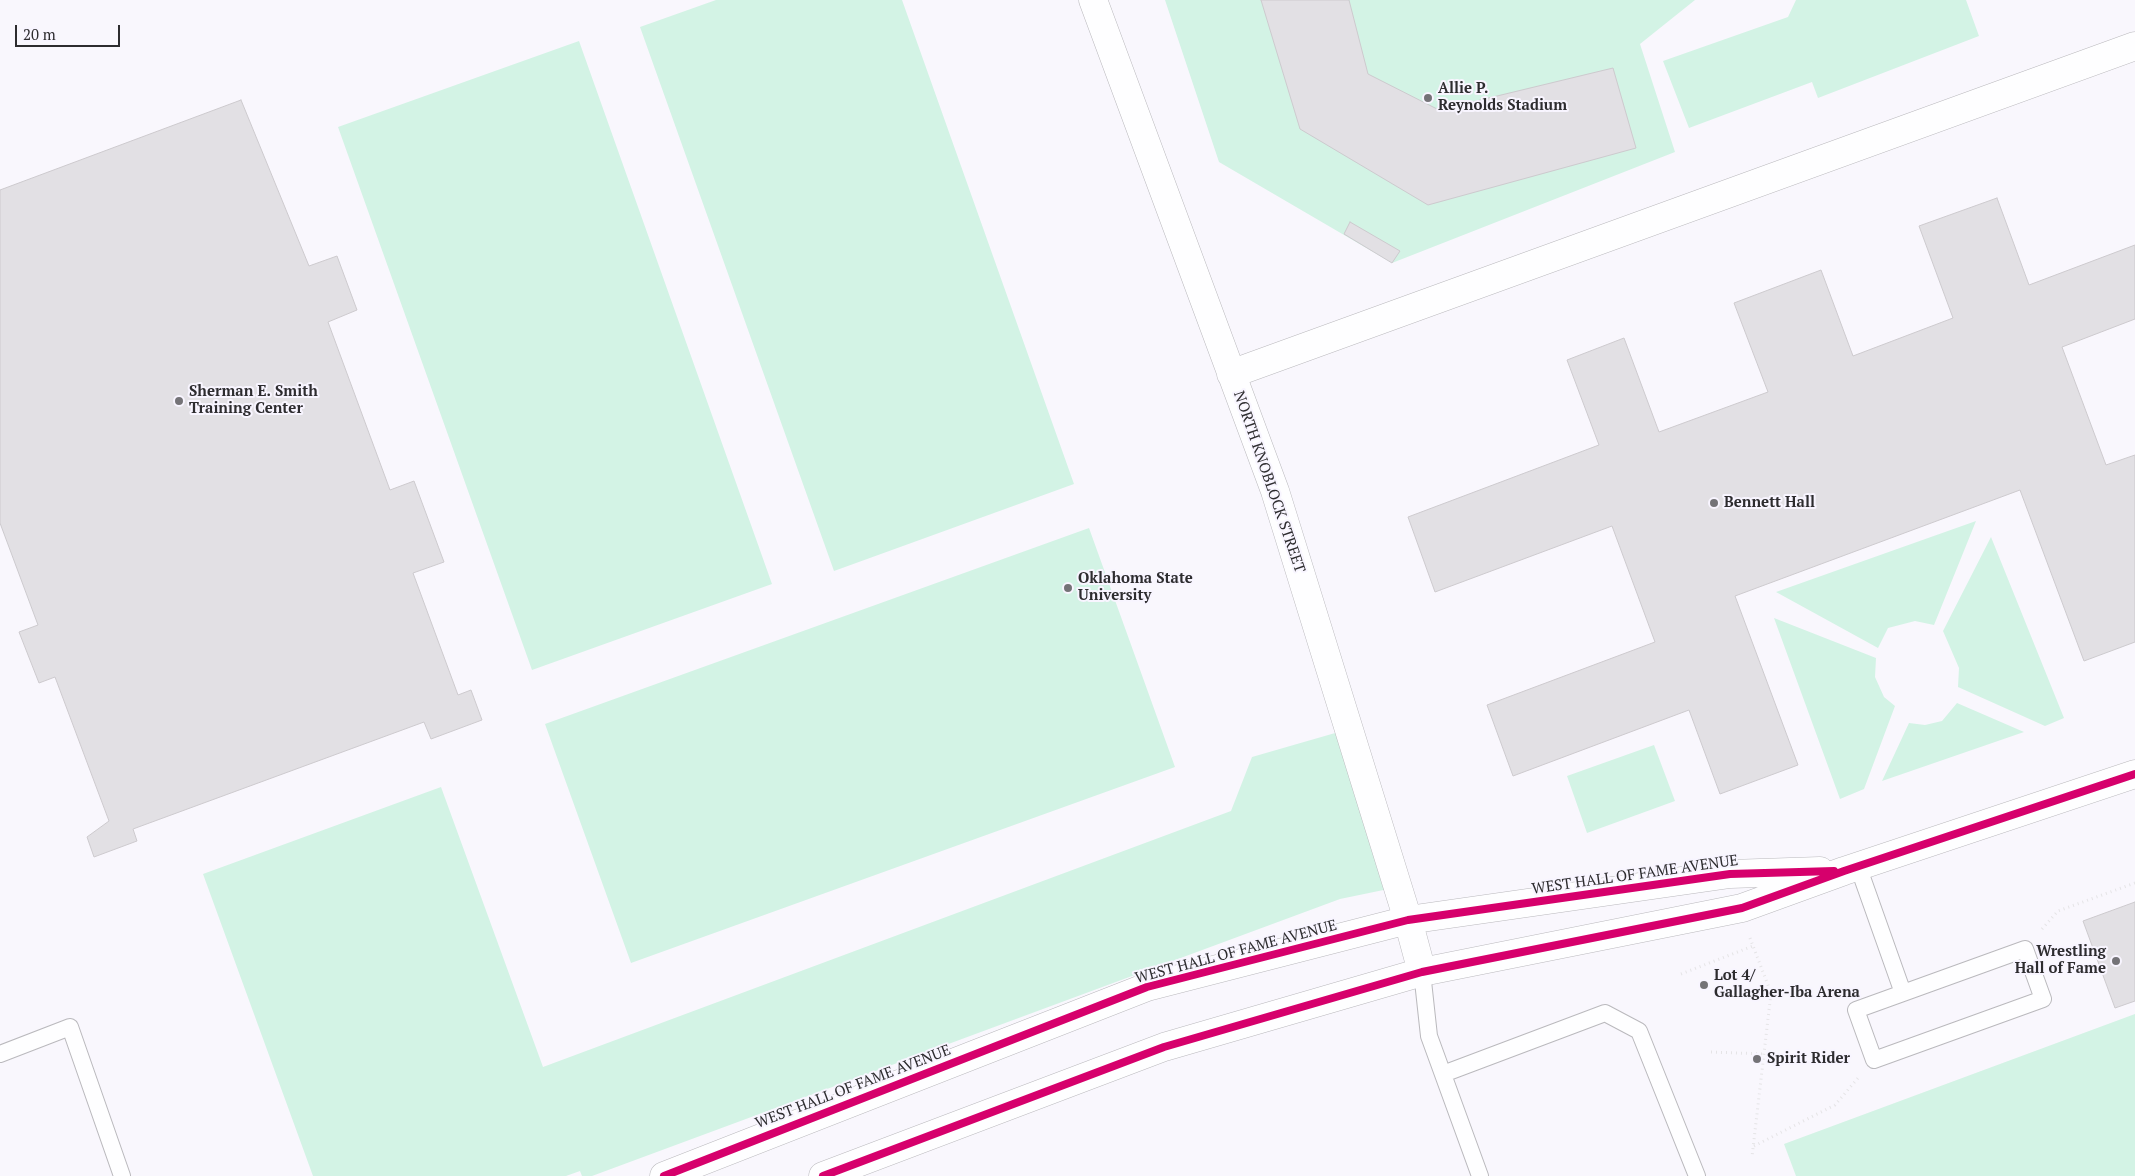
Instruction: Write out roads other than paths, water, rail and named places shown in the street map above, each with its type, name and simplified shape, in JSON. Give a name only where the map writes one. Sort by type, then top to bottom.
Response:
[{"type":"main road","name":"NORTH KNOBLOCK STREET","points":[[1093,0],[1275,492],[1408,920],[1422,972]]},
{"type":"main road","points":[[1231,374],[2135,46]]},
{"type":"main road","name":"WEST HALL OF FAME AVENUE","points":[[824,1176],[1164,1047],[1422,972],[1742,908],[1851,868],[2135,774]]},
{"type":"main road","name":"WEST HALL OF FAME AVENUE","points":[[664,1176],[1147,988],[1408,920],[1730,874],[1851,868]]},
{"type":"lane","points":[[1851,868],[1903,993]]},
{"type":"lane","points":[[2025,949],[2043,999],[1874,1060],[1856,1010],[1903,993],[2025,949]]},
{"type":"lane","points":[[1422,972],[1429,1036],[1480,1176]]},
{"type":"lane","points":[[1443,1074],[1605,1013],[1638,1031],[1697,1176]]},
{"type":"lane","points":[[0,1054],[70,1028],[122,1176]]},
{"type":"place","name":"Allie P. Reynolds Stadium","points":[[1428,98]]},
{"type":"place","name":"Sherman E. Smith Training Center","points":[[179,401]]},
{"type":"place","name":"Bennett Hall","points":[[1714,503]]},
{"type":"place","name":"Oklahoma State University","points":[[1068,588]]},
{"type":"place","name":"Wrestling Hall of Fame","points":[[2116,961]]},
{"type":"place","name":"Lot 4/ Gallagher-Iba Arena","points":[[1704,985]]},
{"type":"place","name":"Spirit Rider","points":[[1757,1059]]}]
